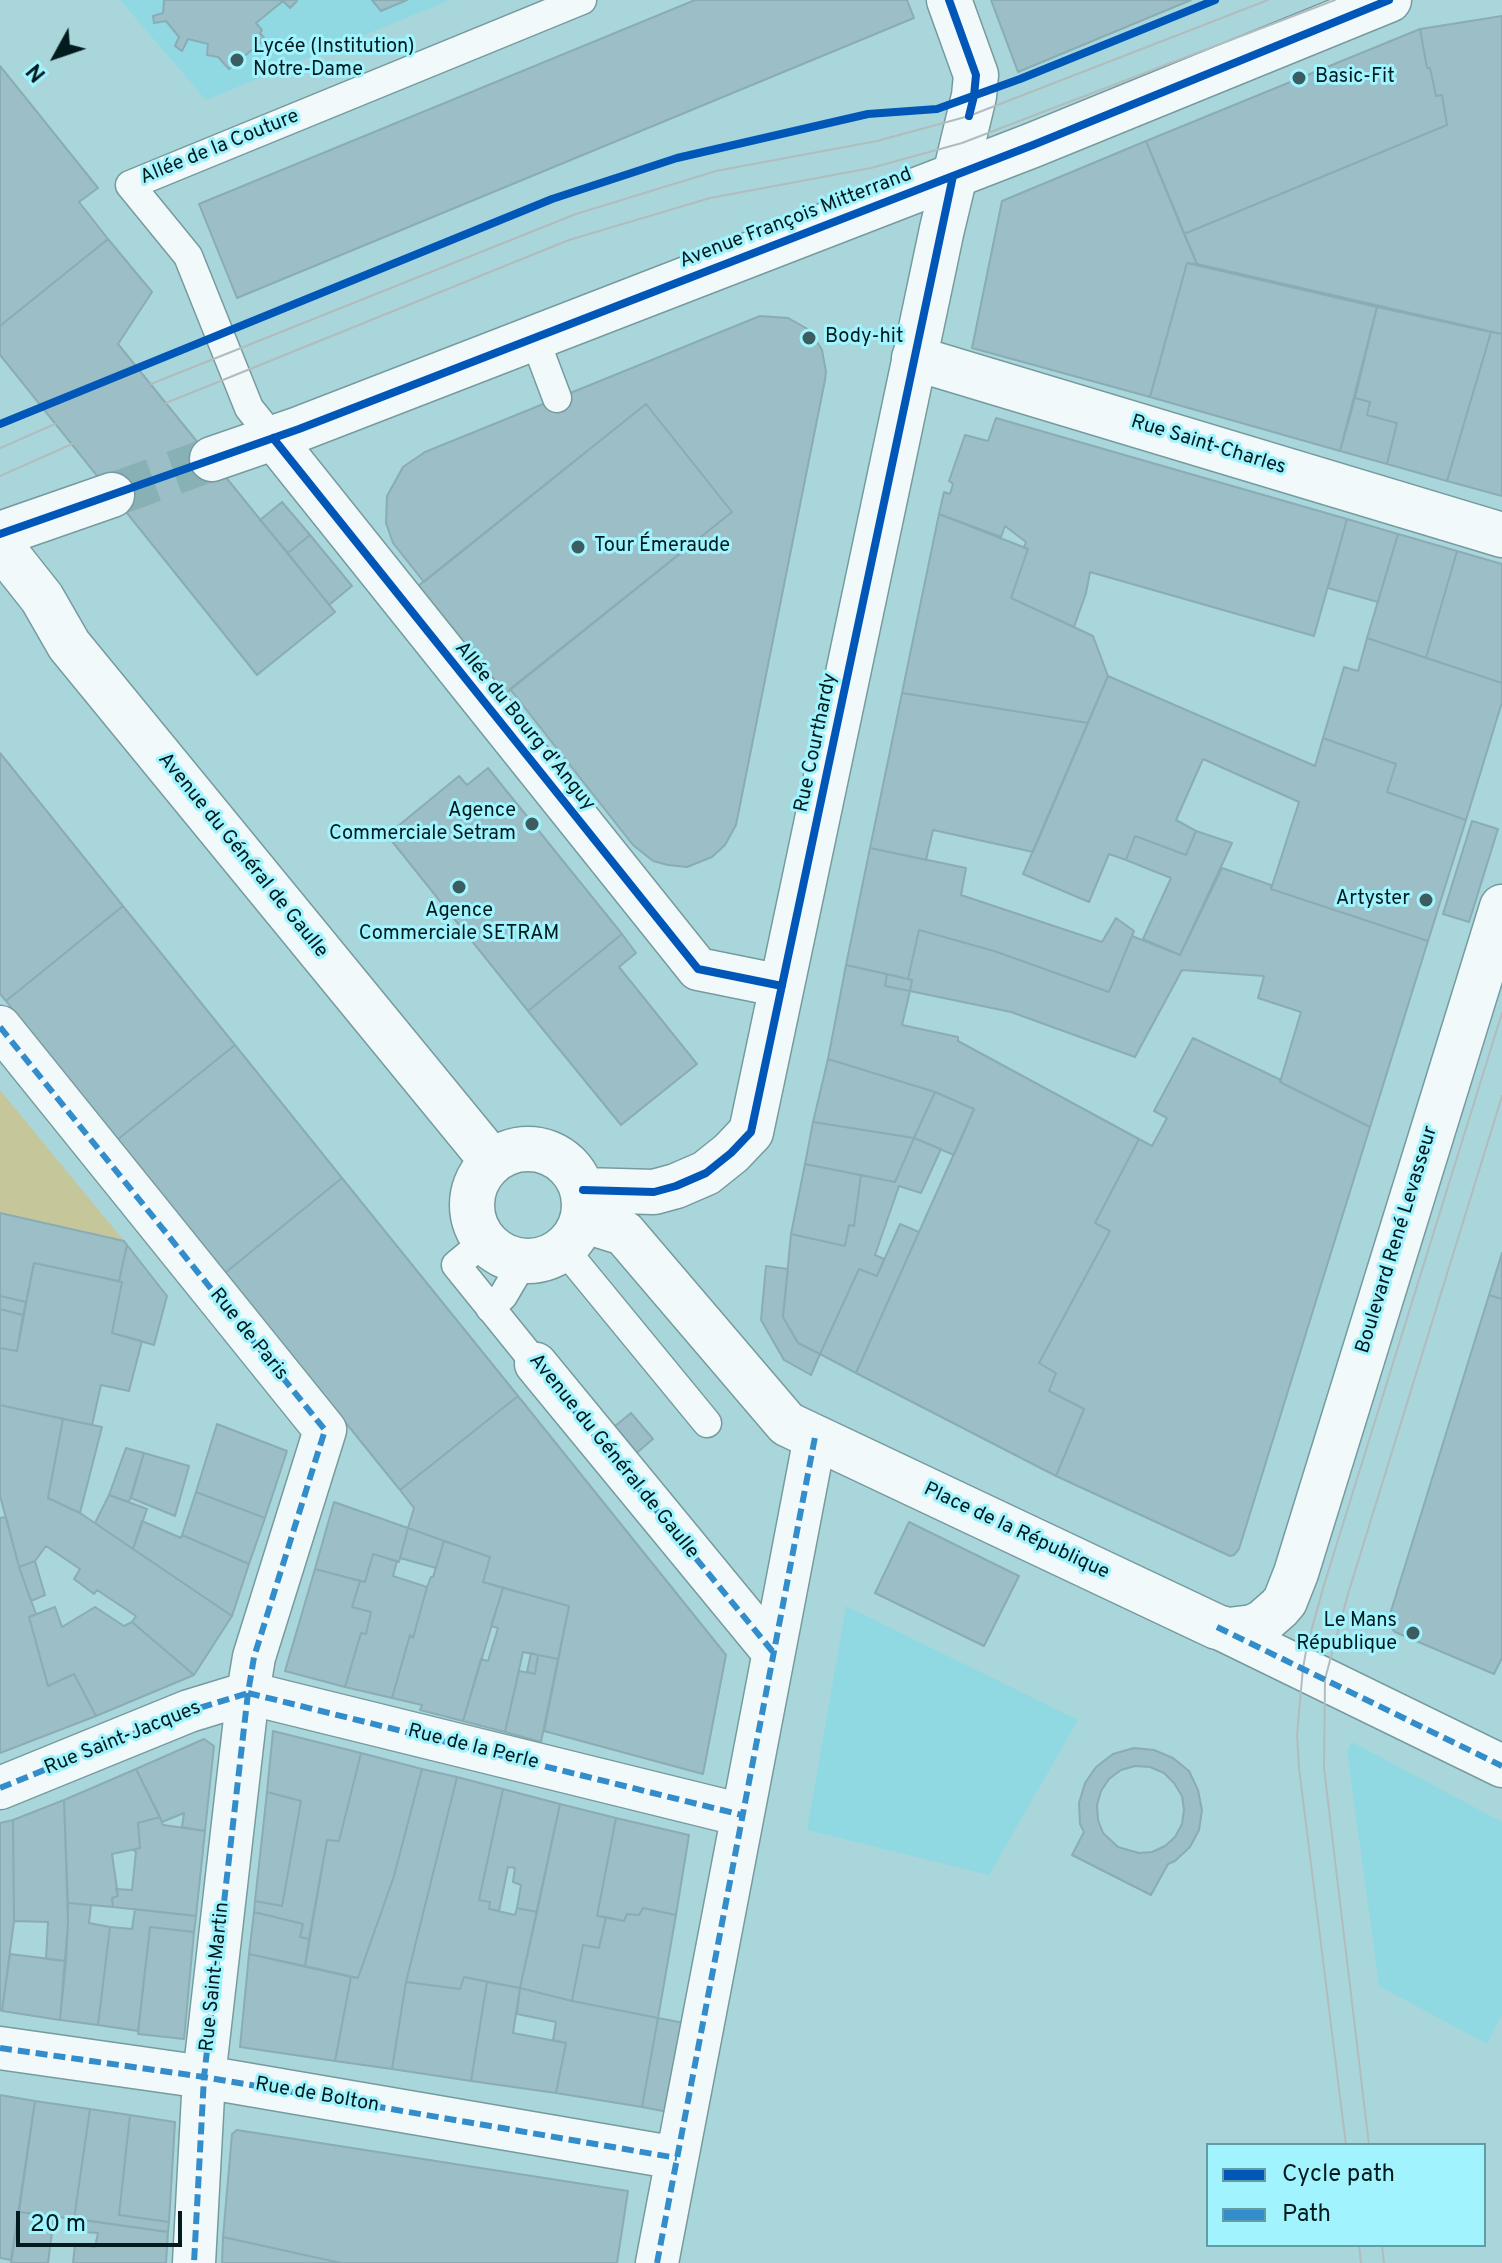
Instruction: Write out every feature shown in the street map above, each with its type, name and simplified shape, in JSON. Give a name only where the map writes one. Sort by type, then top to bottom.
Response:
[{"type":"street","name":"Rue Courthardy","points":[[576,1220],[706,1173],[751,1132],[953,176],[974,96],[976,75],[949,0]]},
{"type":"street","name":"Avenue François Mitterrand","points":[[212,459],[953,176],[1389,0]]},
{"type":"street","name":"Rue Saint-Charles","points":[[914,358],[1502,535]]},
{"type":"street","name":"Allée du Bourg d'Anguy","points":[[273,438],[698,969],[782,986]]},
{"type":"street","points":[[0,534],[112,495]]},
{"type":"street","name":"Avenue du Général de Gaulle","points":[[0,545],[42,598],[69,645],[492,1161]]},
{"type":"street","name":"Boulevard René Levasseur","points":[[1296,1573],[1502,907]]},
{"type":"street","name":"Rue de Paris","points":[[0,1027],[325,1430],[254,1657],[248,1693]]},
{"type":"street","points":[[513,1151],[542,1151],[565,1162],[577,1178],[576,1220],[544,1260],[530,1262],[502,1251],[474,1223],[472,1197],[477,1180],[492,1161],[513,1151]]},
{"type":"street","points":[[576,1220],[624,1233],[801,1430],[773,1652],[657,2263]]},
{"type":"street","name":"Avenue du Général de Gaulle","points":[[536,1364],[773,1652]]},
{"type":"street","name":"Place de la République","points":[[801,1430],[1502,1766]]},
{"type":"street","name":"Place de la République","points":[[1217,1627],[1236,1630],[1263,1622],[1285,1601],[1296,1573]]},
{"type":"street","name":"Rue Saint-Jacques","points":[[0,1788],[189,1711],[248,1693]]},
{"type":"street","name":"Rue de la Perle","points":[[248,1693],[742,1815]]},
{"type":"street","name":"Rue Saint-Martin","points":[[194,2263],[204,2077],[248,1693]]},
{"type":"street","name":"Rue de Bolton","points":[[0,2048],[204,2077],[677,2158]]},
{"type":"lane","name":"Allée de la Couture","points":[[273,438],[249,408],[188,256],[130,185],[582,0]]},
{"type":"lane","points":[[534,337],[557,398]]},
{"type":"lane","points":[[576,1220],[707,1423]]},
{"type":"lane","points":[[490,1308],[503,1296],[516,1274],[502,1251]]},
{"type":"lane","name":"Avenue du Général de Gaulle","points":[[502,1251],[456,1265],[536,1364]]},
{"type":"shaded area","name":"Lycée (Institution) Notre-Dame","points":[[120,0],[450,0],[206,100]]},
{"type":"shaded area","points":[[846,1606],[1078,1720],[989,1875],[807,1830]]},
{"type":"shaded area","points":[[1352,1742],[1502,1822],[1502,2014],[1487,2044],[1379,1986],[1347,1751]]},
{"type":"green space","points":[[0,1090],[124,1241],[0,1213]]},
{"type":"building","points":[[164,0],[297,1],[290,8],[283,1],[256,23],[265,39],[229,69],[218,57],[207,55],[208,44],[188,39],[182,51],[175,46],[179,37],[166,21],[154,23],[153,16],[163,13]]},
{"type":"building","points":[[372,0],[407,0],[381,11]]},
{"type":"building","points":[[695,0],[907,0],[914,18],[237,298],[199,204]]},
{"type":"building","points":[[991,0],[1191,0],[1018,72]]},
{"type":"building","points":[[1502,16],[1502,334],[1197,264],[1184,234],[1447,125],[1442,95],[1436,96],[1430,68],[1427,68],[1420,29]]},
{"type":"building","points":[[1420,29],[1427,68],[1430,68],[1436,96],[1442,95],[1447,125],[1184,234],[1146,141]]},
{"type":"building","points":[[0,66],[98,188],[79,202],[108,239],[0,326]]},
{"type":"building","points":[[1146,141],[1197,264],[1187,263],[1150,397],[972,348],[1002,201]]},
{"type":"building","points":[[108,239],[152,292],[118,344],[335,612],[257,675],[0,355],[0,326]]},
{"type":"building","points":[[1187,263],[1377,307],[1340,451],[1150,397]]},
{"type":"building","points":[[1377,307],[1491,332],[1447,481],[1387,464],[1397,423],[1367,415],[1370,402],[1355,398]]},
{"type":"building","points":[[760,316],[788,318],[806,328],[822,350],[825,380],[736,825],[725,845],[712,857],[687,867],[668,865],[653,861],[633,845],[510,689],[732,512],[646,404],[424,582],[393,543],[386,523],[387,496],[403,467],[425,452]]},
{"type":"building","points":[[1491,332],[1502,334],[1502,496],[1447,481]]},
{"type":"building","points":[[1355,398],[1370,402],[1367,415],[1397,423],[1387,464],[1340,451]]},
{"type":"building","name":"Tour Émeraude","points":[[646,404],[732,512],[500,698],[413,590]]},
{"type":"building","points":[[996,418],[1347,519],[1314,636],[1090,572],[1074,627],[1011,598],[1028,549],[1024,547],[1026,542],[1005,526],[1001,537],[939,514],[944,492],[950,494],[953,484],[949,481],[965,435],[988,441]]},
{"type":"building","points":[[282,502],[310,535],[288,553],[260,520]]},
{"type":"building","points":[[939,514],[1028,549],[1011,598],[1093,636],[1108,676],[1088,723],[902,693]]},
{"type":"building","points":[[1347,519],[1398,534],[1378,602],[1328,588]]},
{"type":"building","points":[[1398,534],[1457,551],[1426,658],[1367,638]]},
{"type":"building","points":[[310,535],[352,586],[329,605],[288,553]]},
{"type":"building","points":[[1457,551],[1502,564],[1502,683],[1426,658]]},
{"type":"building","points":[[1367,638],[1502,683],[1502,702],[1466,820],[1387,792],[1396,764],[1323,738],[1344,667],[1358,671]]},
{"type":"building","points":[[1108,676],[1315,766],[1323,738],[1396,764],[1387,792],[1466,820],[1428,941],[1271,889],[1299,802],[1203,759],[1176,820],[1196,831],[1186,855],[1135,836],[1126,860],[1109,854],[1089,902],[1023,874]]},
{"type":"building","points":[[902,693],[1088,723],[1033,852],[933,830],[926,860],[870,848]]},
{"type":"building","points":[[0,753],[123,906],[6,1001],[0,994]]},
{"type":"building","points":[[488,768],[622,934],[528,1011],[387,835],[459,776],[467,785]]},
{"type":"building","points":[[1472,821],[1498,829],[1469,922],[1443,914]]},
{"type":"building","points":[[1196,831],[1232,843],[1180,955],[1143,939],[1171,878],[1126,860],[1135,836],[1186,855]]},
{"type":"building","points":[[870,848],[966,868],[961,895],[1102,942],[1116,918],[1134,931],[1109,992],[994,951],[919,930],[908,979],[846,965]]},
{"type":"building","points":[[1222,868],[1271,885],[1271,889],[1428,941],[1370,1127],[1280,1082],[1301,1012],[1258,998],[1264,976],[1182,970],[1135,1057],[1011,1012],[910,991],[912,980],[908,979],[919,930],[994,951],[1109,992],[1132,936],[1180,955]]},
{"type":"building","points":[[123,906],[235,1045],[117,1140],[6,1001]]},
{"type":"building","points":[[622,934],[636,953],[619,967],[697,1064],[621,1125],[528,1011]]},
{"type":"building","points":[[846,965],[887,974],[885,986],[910,991],[902,1025],[958,1037],[958,1041],[1139,1139],[1095,1223],[1110,1231],[1039,1363],[1056,1373],[1049,1391],[1084,1409],[1056,1476],[856,1373],[974,1109],[935,1092],[828,1059]]},
{"type":"building","points":[[887,974],[912,980],[910,991],[885,986]]},
{"type":"building","points":[[1193,1038],[1370,1127],[1239,1549],[1230,1556],[1056,1476],[1084,1409],[1049,1391],[1056,1373],[1039,1363],[1110,1231],[1095,1223],[1139,1139],[1152,1146],[1167,1118],[1154,1111]]},
{"type":"building","points":[[235,1045],[342,1178],[225,1273],[117,1140]]},
{"type":"building","points":[[828,1059],[935,1092],[914,1138],[813,1122]]},
{"type":"building","points":[[935,1092],[974,1109],[954,1155],[914,1138]]},
{"type":"building","points":[[813,1122],[914,1138],[895,1182],[805,1164]]},
{"type":"building","points":[[914,1138],[941,1149],[921,1193],[899,1186],[875,1255],[884,1259],[877,1276],[859,1269],[820,1354],[798,1343],[783,1317],[791,1234],[845,1246],[849,1225],[854,1226],[861,1175],[895,1182]]},
{"type":"building","points":[[805,1164],[861,1175],[854,1226],[849,1225],[845,1246],[791,1234]]},
{"type":"building","points":[[342,1178],[518,1396],[400,1490],[225,1273]]},
{"type":"building","points":[[0,1213],[124,1241],[127,1245],[119,1281],[34,1263],[26,1302],[0,1296]]},
{"type":"building","points":[[900,1224],[919,1232],[856,1373],[820,1354],[859,1269],[877,1276]]},
{"type":"building","points":[[127,1245],[167,1296],[154,1345],[112,1333]]},
{"type":"building","points":[[1502,1253],[1502,1299],[1489,1295]]},
{"type":"building","points":[[34,1263],[122,1282],[112,1333],[142,1341],[129,1391],[101,1385],[92,1425],[0,1405],[0,1348],[17,1351]]},
{"type":"building","points":[[766,1266],[788,1269],[783,1317],[798,1343],[820,1354],[811,1375],[784,1360],[761,1320]]},
{"type":"building","points":[[1489,1295],[1502,1299],[1502,1658],[1494,1674],[1395,1632],[1389,1625]]},
{"type":"building","points":[[0,1296],[26,1302],[23,1315],[0,1309]]},
{"type":"building","points":[[0,1309],[23,1315],[17,1351],[0,1348]]},
{"type":"building","points":[[518,1396],[726,1655],[703,1774],[544,1731],[569,1606],[483,1582],[490,1557],[408,1528],[414,1508],[400,1490]]},
{"type":"building","points":[[0,1405],[63,1419],[48,1498],[80,1513],[232,1616],[194,1675],[132,1622],[136,1616],[97,1590],[94,1594],[74,1579],[80,1569],[46,1546],[35,1561],[19,1567],[0,1496]]},
{"type":"building","points":[[631,1413],[653,1439],[626,1462],[604,1435]]},
{"type":"building","points":[[63,1419],[102,1427],[80,1513],[48,1498]]},
{"type":"building","points":[[217,1424],[287,1451],[265,1518],[196,1492]]},
{"type":"building","points":[[126,1448],[144,1453],[129,1502],[109,1495]]},
{"type":"building","points":[[144,1453],[189,1466],[175,1516],[131,1498]]},
{"type":"building","points":[[196,1492],[265,1518],[249,1564],[182,1535]]},
{"type":"building","points":[[109,1495],[147,1509],[133,1549],[95,1523]]},
{"type":"building","points":[[334,1502],[408,1528],[399,1562],[373,1554],[365,1582],[315,1569]]},
{"type":"building","points":[[6,1517],[36,1614],[29,1617],[48,1686],[74,1674],[96,1716],[0,1753],[0,1518]]},
{"type":"building","points":[[142,1521],[249,1564],[232,1616],[133,1549]]},
{"type":"building","points":[[909,1522],[1019,1576],[984,1646],[875,1593]]},
{"type":"building","points":[[408,1528],[444,1541],[436,1568],[400,1558]]},
{"type":"building","points":[[444,1541],[490,1557],[483,1582],[503,1588],[463,1721],[420,1710],[422,1705],[392,1698],[410,1635],[413,1638]]},
{"type":"building","points":[[373,1554],[397,1561],[393,1576],[427,1587],[392,1698],[345,1687],[361,1633],[366,1634],[371,1612],[352,1607],[360,1581],[365,1582]]},
{"type":"building","points":[[35,1561],[45,1595],[31,1601],[19,1567]]},
{"type":"building","points":[[315,1569],[360,1581],[352,1607],[371,1612],[366,1634],[361,1633],[345,1687],[285,1671]]},
{"type":"building","points":[[503,1588],[569,1606],[558,1659],[523,1652],[505,1732],[463,1721],[481,1659],[488,1661],[498,1628],[491,1626]]},
{"type":"building","points":[[55,1607],[62,1627],[95,1607],[124,1626],[132,1622],[194,1675],[96,1716],[74,1674],[48,1686],[29,1617]]},
{"type":"building","points":[[531,1653],[538,1655],[535,1674],[527,1672]]},
{"type":"building","points":[[538,1655],[558,1659],[541,1742],[505,1732],[519,1671],[535,1674]]},
{"type":"building","points":[[273,1731],[361,1753],[339,1841],[327,1840],[309,1939],[300,1937],[303,1924],[254,1912],[255,1901],[282,1906],[301,1801],[267,1792]]},
{"type":"building","points":[[204,1739],[214,1746],[205,1831],[182,1827],[184,1813],[162,1822],[136,1769]]},
{"type":"building","points":[[1134,1748],[1154,1750],[1173,1758],[1189,1771],[1198,1790],[1202,1810],[1199,1830],[1190,1847],[1168,1864],[1151,1895],[1072,1855],[1084,1832],[1080,1824],[1079,1803],[1085,1783],[1096,1767],[1113,1754]],"holes":[[[1135,1766],[1150,1767],[1164,1773],[1174,1783],[1182,1796],[1184,1810],[1182,1824],[1175,1837],[1152,1852],[1139,1853],[1118,1847],[1103,1833],[1097,1805],[1109,1779],[1121,1770]]]},
{"type":"building","points":[[361,1753],[422,1769],[394,1876],[358,1978],[305,1966],[327,1840],[339,1841]]},
{"type":"building","points":[[136,1769],[160,1817],[138,1823],[140,1848],[112,1854],[118,1896],[112,1898],[113,1907],[68,1903],[64,1800]]},
{"type":"building","points":[[422,1769],[457,1777],[406,1982],[392,2069],[335,2061],[351,1977],[358,1978],[394,1876]]},
{"type":"building","points":[[457,1777],[503,1789],[479,1900],[490,1902],[489,1909],[515,1915],[517,1908],[537,1912],[520,1988],[464,1977],[460,1989],[406,1982]]},
{"type":"building","points":[[503,1789],[560,1804],[537,1912],[517,1908],[521,1885],[513,1882],[515,1868],[508,1867],[499,1911],[489,1909],[490,1902],[479,1900]]},
{"type":"building","points":[[267,1792],[301,1801],[282,1906],[255,1901]]},
{"type":"building","points":[[64,1800],[68,1922],[66,1961],[46,1959],[48,1922],[14,1921],[13,1820]]},
{"type":"building","points":[[560,1804],[616,1818],[597,1916],[606,1917],[599,1948],[583,1945],[572,2001],[520,1988]]},
{"type":"building","points":[[160,1817],[163,1825],[205,1831],[196,1916],[113,1907],[112,1898],[118,1896],[116,1889],[132,1890],[136,1852],[133,1850],[140,1848],[138,1823]]},
{"type":"building","points":[[616,1818],[689,1835],[676,1915],[643,1908],[639,1915],[627,1914],[624,1921],[597,1916]]},
{"type":"building","points":[[13,1820],[14,1921],[2,2011],[0,1823]]},
{"type":"building","points":[[68,1903],[91,1905],[89,1923],[110,1927],[98,2025],[60,2020]]},
{"type":"building","points":[[643,1908],[676,1915],[658,2018],[572,2001],[583,1945],[599,1948],[606,1917],[624,1921],[627,1914],[639,1915]]},
{"type":"building","points":[[135,1909],[196,1916],[194,1932],[150,1927],[138,2031],[98,2025],[110,1927],[132,1929]]},
{"type":"building","points":[[254,1912],[303,1924],[300,1937],[309,1939],[305,1966],[249,1954]]},
{"type":"building","points":[[150,1927],[194,1932],[184,2039],[138,2034]]},
{"type":"building","points":[[10,1954],[66,1961],[60,2020],[2,2011]]},
{"type":"building","points":[[249,1954],[351,1977],[335,2061],[240,2047]]},
{"type":"building","points":[[464,1977],[487,1982],[471,2081],[392,2069],[406,1982],[460,1989]]},
{"type":"building","points":[[487,1982],[520,1988],[513,2033],[566,2043],[556,2093],[471,2081]]},
{"type":"building","points":[[520,1988],[658,2018],[642,2107],[556,2093],[566,2043],[553,2040],[556,2022],[517,2014]]},
{"type":"building","points":[[658,2018],[689,2024],[673,2113],[642,2107]]},
{"type":"building","points":[[0,2095],[35,2101],[11,2260],[0,2258]]},
{"type":"building","points":[[35,2101],[90,2109],[74,2219],[19,2212]]},
{"type":"building","points":[[90,2109],[130,2115],[119,2215],[169,2222],[168,2232],[74,2219]]},
{"type":"building","points":[[130,2115],[175,2122],[169,2222],[119,2215]]},
{"type":"building","points":[[237,2130],[628,2191],[617,2263],[341,2263],[223,2237],[232,2134]]},
{"type":"building","points":[[19,2212],[54,2216],[48,2263],[11,2263]]},
{"type":"building","points":[[84,2220],[168,2232],[166,2263],[73,2263],[75,2244],[95,2247],[98,2233],[82,2232]]},
{"type":"building","points":[[223,2237],[341,2263],[222,2263]]},
{"type":"tunnel","points":[[112,495],[212,459]]},
{"type":"tram line","points":[[151,384],[576,214],[716,171],[877,141],[969,116],[1268,0]]},
{"type":"tram line","points":[[166,403],[569,240],[710,198],[871,168],[962,143],[1335,0]]},
{"type":"tram line","points":[[0,448],[55,424]]},
{"type":"tram line","points":[[0,476],[72,444]]},
{"type":"tram line","points":[[1346,2143],[1299,1768],[1297,1735],[1303,1668],[1324,1585],[1502,1013]]},
{"type":"tram line","points":[[1369,2143],[1324,1768],[1325,1679],[1348,1594],[1502,1096]]},
{"type":"tram line","points":[[1359,2247],[1361,2263]]},
{"type":"tram line","points":[[1382,2247],[1384,2263]]},
{"type":"marked path","points":[[0,1027],[325,1430],[254,1657],[248,1693],[204,2077],[194,2263]]},
{"type":"marked path","points":[[536,1364],[773,1652]]},
{"type":"marked path","points":[[657,2263],[815,1437]]},
{"type":"marked path","points":[[1217,1627],[1502,1766]]},
{"type":"marked path","points":[[248,1693],[742,1815]]},
{"type":"marked path","points":[[0,1788],[189,1711],[248,1693]]},
{"type":"marked path","points":[[0,2048],[204,2077],[677,2158]]},
{"type":"cycle path","points":[[949,0],[976,75],[969,116]]},
{"type":"cycle path","points":[[0,424],[552,199],[677,158],[868,114],[937,109],[1215,0]]},
{"type":"cycle path","points":[[0,534],[299,429],[1033,145],[1389,0]]},
{"type":"cycle path","points":[[583,1190],[654,1192],[676,1186],[706,1173],[751,1132],[953,176]]},
{"type":"cycle path","points":[[273,438],[698,969],[782,986]]},
{"type":"place","name":"Lycée (Institution) Notre-Dame","points":[[237,60]]},
{"type":"place","name":"Basic-Fit","points":[[1299,78]]},
{"type":"place","name":"Body-hit","points":[[809,338]]},
{"type":"place","name":"Tour Émeraude","points":[[578,547]]},
{"type":"place","name":"Agence Commerciale Setram","points":[[532,824]]},
{"type":"place","name":"Agence Commerciale SETRAM","points":[[459,887]]},
{"type":"place","name":"Artyster","points":[[1426,900]]},
{"type":"place","name":"Le Mans République","points":[[1413,1633]]}]
